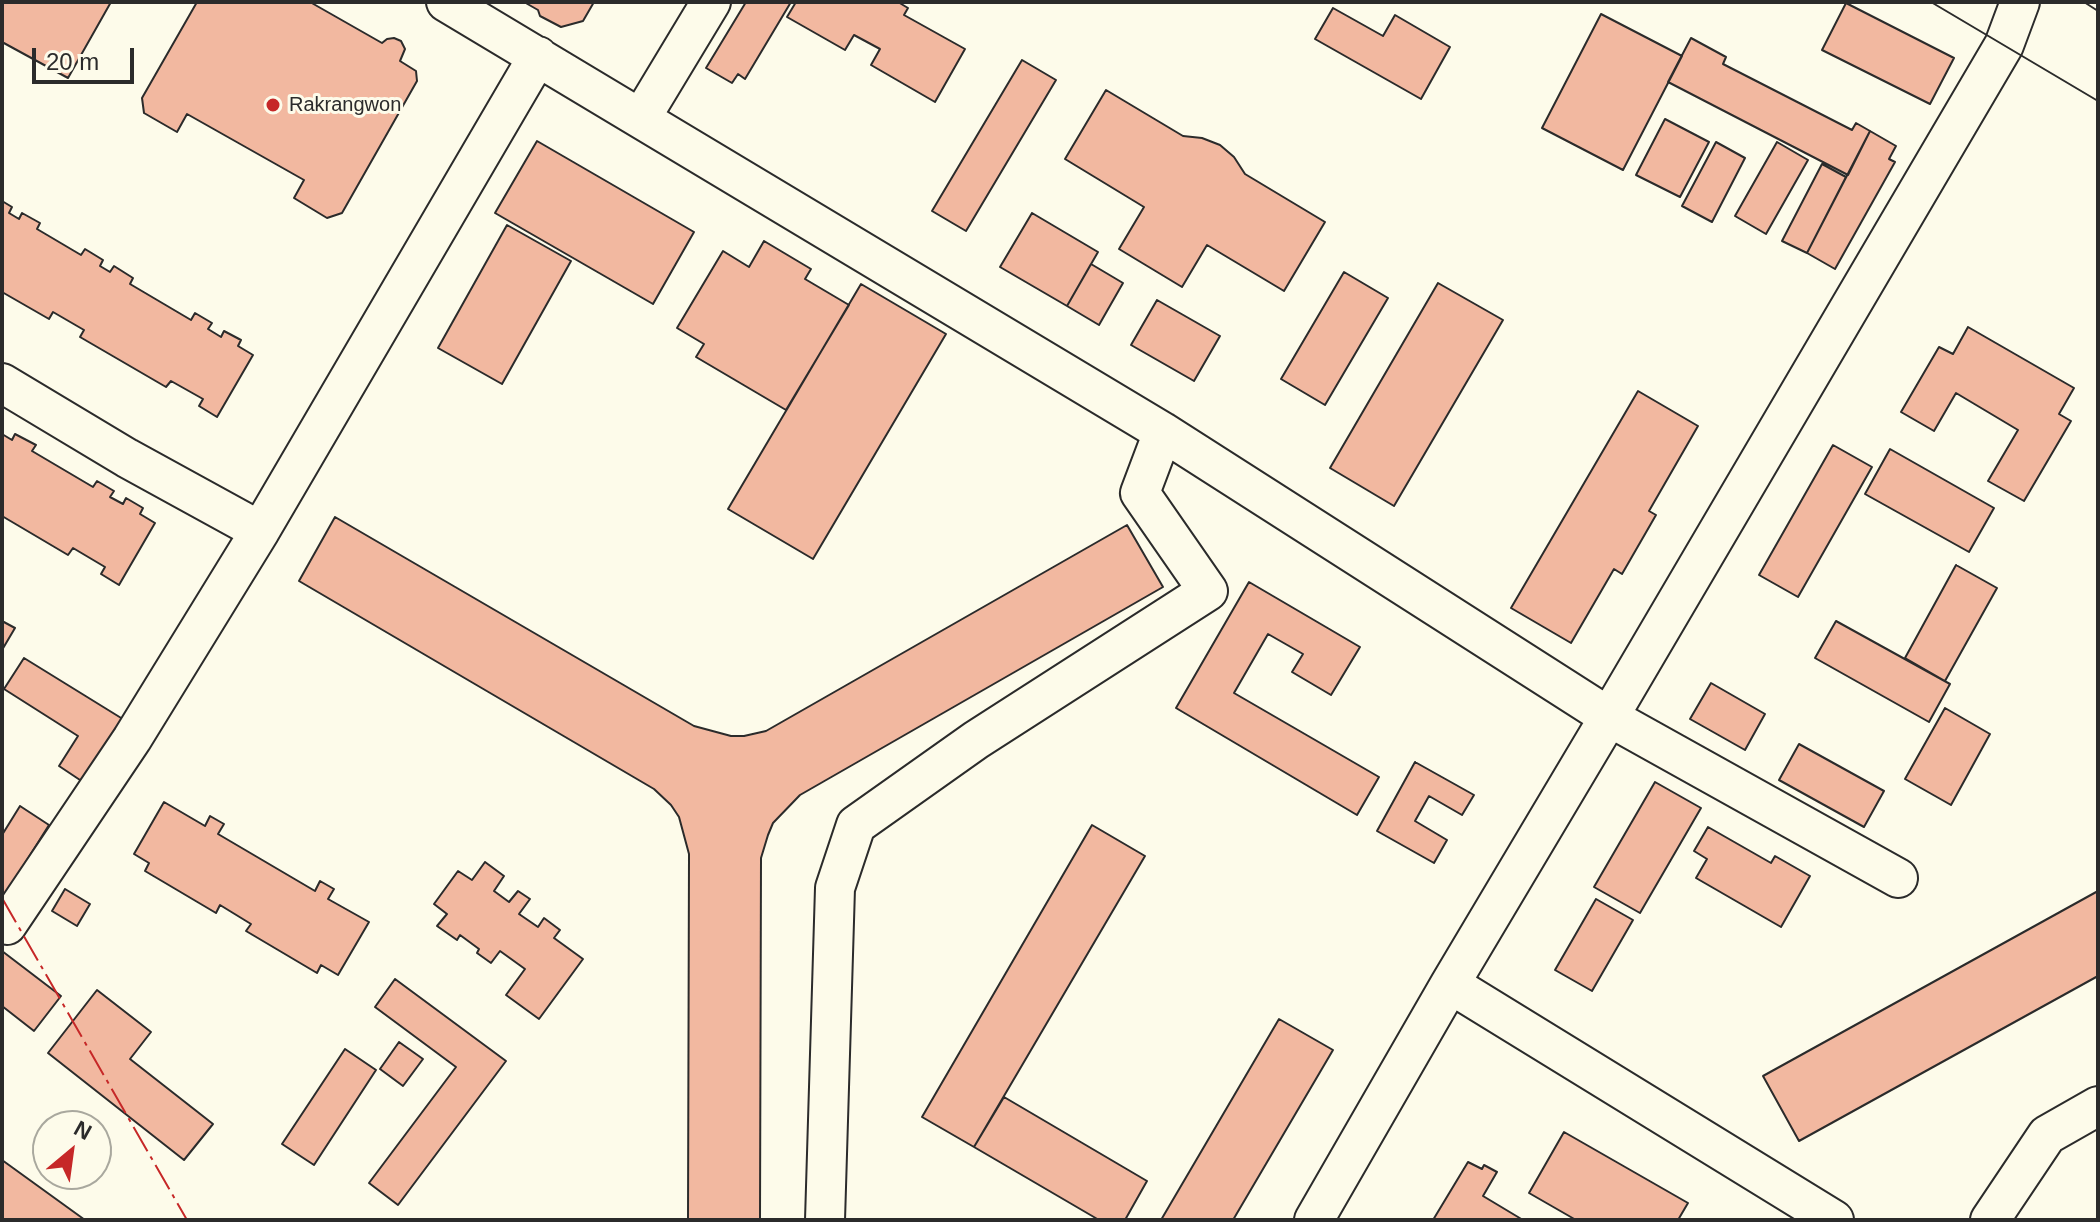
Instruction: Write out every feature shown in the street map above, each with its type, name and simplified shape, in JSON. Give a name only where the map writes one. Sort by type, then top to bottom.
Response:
[{"type":"street","points":[[446,2],[1163,432],[1609,717],[1898,878]]},
{"type":"street","points":[[641,118],[711,2]]},
{"type":"street","points":[[1314,1220],[2004,45],[2020,2]]},
{"type":"street","points":[[7,925],[132,739],[260,531],[538,56]]},
{"type":"street","points":[[2,383],[127,458],[260,531]]},
{"type":"street","points":[[825,1220],[835,888],[856,825],[976,740],[1208,591],[1140,493],[1163,432]]},
{"type":"street","points":[[1450,984],[1834,1220]]},
{"type":"street","points":[[1990,1220],[2047,1135],[2098,1106]]},
{"type":"building","points":[[2,2],[111,2],[68,78],[2,42]]},
{"type":"building","name":"Rakrangwon","points":[[197,2],[310,2],[382,43],[394,38],[401,41],[405,49],[400,61],[416,71],[417,81],[342,213],[327,218],[294,198],[304,180],[187,114],[177,132],[144,113],[142,98]]},
{"type":"building","points":[[524,2],[594,2],[583,21],[561,27],[540,16],[538,10]]},
{"type":"building","points":[[746,2],[791,2],[745,79],[738,74],[732,83],[706,68]]},
{"type":"building","points":[[796,2],[898,2],[908,8],[904,15],[965,49],[935,102],[871,65],[880,49],[854,35],[845,50],[787,17]]},
{"type":"building","points":[[1846,3],[1954,58],[1930,104],[1822,50]]},
{"type":"building","points":[[1333,8],[1383,36],[1395,15],[1450,47],[1421,99],[1315,39]]},
{"type":"building","points":[[1601,14],[1682,56],[1623,170],[1542,128]]},
{"type":"building","points":[[1691,38],[1726,57],[1723,64],[1852,130],[1856,123],[1870,131],[1848,175],[1668,82]]},
{"type":"building","points":[[1022,60],[1056,80],[966,231],[932,211]]},
{"type":"building","points":[[1106,90],[1183,136],[1202,138],[1220,145],[1234,157],[1245,174],[1325,222],[1284,291],[1207,245],[1182,287],[1119,249],[1144,207],[1065,159]]},
{"type":"building","points":[[1665,119],[1709,142],[1680,197],[1636,175]]},
{"type":"building","points":[[1870,131],[1896,146],[1889,159],[1895,162],[1835,269],[1807,253]]},
{"type":"building","points":[[537,141],[694,232],[653,304],[495,213]]},
{"type":"building","points":[[1716,142],[1745,158],[1712,222],[1682,206]]},
{"type":"building","points":[[1777,142],[1808,160],[1766,234],[1735,216]]},
{"type":"building","points":[[1822,164],[1846,177],[1807,253],[1782,241]]},
{"type":"building","points":[[2,201],[12,207],[9,213],[19,219],[22,213],[40,223],[37,229],[81,255],[85,249],[103,260],[100,266],[110,272],[114,266],[133,278],[130,284],[191,320],[195,313],[212,323],[208,329],[221,337],[224,331],[241,340],[238,346],[253,355],[217,417],[199,406],[203,399],[171,381],[166,387],[80,337],[84,330],[53,312],[49,319],[2,292]]},
{"type":"building","points":[[1032,213],[1098,252],[1067,306],[1000,267]]},
{"type":"building","points":[[507,225],[571,261],[502,384],[438,348]]},
{"type":"building","points":[[764,241],[811,269],[805,279],[849,305],[786,410],[696,357],[704,344],[677,328],[723,251],[749,267]]},
{"type":"building","points":[[1091,264],[1123,283],[1099,325],[1067,306]]},
{"type":"building","points":[[1344,272],[1388,298],[1325,405],[1281,379]]},
{"type":"building","points":[[1438,283],[1503,320],[1394,506],[1330,468]]},
{"type":"building","points":[[861,284],[946,334],[813,559],[728,509]]},
{"type":"building","points":[[1157,300],[1220,336],[1194,381],[1131,345]]},
{"type":"building","points":[[1968,327],[2074,388],[2059,414],[2071,421],[2024,501],[1988,481],[2018,430],[1956,393],[1934,431],[1901,412],[1939,347],[1953,354]]},
{"type":"building","points":[[1638,391],[1698,426],[1649,511],[1656,515],[1622,574],[1614,569],[1571,643],[1511,608]]},
{"type":"building","points":[[2,434],[12,440],[15,434],[36,445],[32,451],[93,487],[97,481],[114,491],[110,497],[123,504],[126,498],[143,508],[140,514],[155,523],[119,585],[101,574],[105,567],[73,548],[68,555],[2,516]]},
{"type":"building","points":[[1833,445],[1872,467],[1798,597],[1759,575]]},
{"type":"building","points":[[1890,449],[1994,508],[1969,552],[1865,494]]},
{"type":"building","points":[[335,517],[694,726],[731,736],[766,731],[1127,525],[1163,587],[800,795],[773,823],[761,858],[760,1220],[688,1220],[689,854],[679,817],[654,789],[299,581]]},
{"type":"building","points":[[1956,565],[1997,588],[1945,681],[1905,658]]},
{"type":"building","points":[[1249,582],[1360,647],[1331,695],[1292,672],[1303,654],[1268,634],[1234,693],[1379,777],[1357,815],[1176,708]]},
{"type":"building","points":[[2,621],[15,628],[2,650]]},
{"type":"building","points":[[1836,621],[1950,684],[1929,722],[1815,658]]},
{"type":"building","points":[[24,658],[126,721],[86,784],[59,766],[78,736],[4,689]]},
{"type":"building","points":[[1711,683],[1765,714],[1745,750],[1690,719]]},
{"type":"building","points":[[1945,708],[1990,734],[1951,805],[1905,779]]},
{"type":"building","points":[[1799,744],[1884,791],[1864,827],[1779,780]]},
{"type":"building","points":[[1415,762],[1474,795],[1462,815],[1429,796],[1415,821],[1447,840],[1434,863],[1377,831]]},
{"type":"building","points":[[1655,782],[1701,808],[1640,913],[1594,887]]},
{"type":"building","points":[[164,802],[205,826],[210,816],[224,824],[218,834],[315,891],[320,881],[334,889],[328,899],[369,922],[338,975],[321,965],[317,973],[246,931],[251,924],[220,905],[216,913],[145,871],[149,863],[134,854]]},
{"type":"building","points":[[20,806],[49,825],[2,900],[2,835]]},
{"type":"building","points":[[1092,825],[1145,856],[974,1147],[922,1117]]},
{"type":"building","points":[[1708,827],[1771,863],[1775,856],[1810,876],[1781,927],[1696,878],[1707,859],[1694,851]]},
{"type":"building","points":[[485,862],[504,876],[494,891],[509,902],[518,891],[530,899],[519,914],[538,927],[544,918],[560,930],[554,938],[583,959],[539,1019],[506,995],[525,969],[500,951],[491,963],[460,935],[457,940],[437,926],[447,914],[434,904],[458,871],[472,880]]},
{"type":"building","points":[[65,889],[90,904],[77,926],[52,911]]},
{"type":"building","points":[[2098,891],[2098,976],[1799,1141],[1763,1076]]},
{"type":"building","points":[[1596,899],[1633,920],[1592,991],[1555,970]]},
{"type":"building","points":[[2,951],[61,996],[34,1031],[2,1006]]},
{"type":"building","points":[[395,979],[506,1061],[398,1205],[369,1183],[456,1067],[375,1007]]},
{"type":"building","points":[[97,990],[151,1032],[130,1059],[213,1124],[184,1160],[48,1053]]},
{"type":"building","points":[[1279,1019],[1333,1050],[1233,1220],[1161,1220]]},
{"type":"building","points":[[399,1042],[423,1059],[403,1086],[380,1069]]},
{"type":"building","points":[[345,1049],[376,1070],[314,1165],[282,1144]]},
{"type":"building","points":[[1004,1097],[1147,1181],[1125,1220],[1099,1220],[974,1147]]},
{"type":"building","points":[[1564,1132],[1688,1203],[1678,1220],[1576,1220],[1529,1193]]},
{"type":"building","points":[[2,1160],[32,1182],[32,1190],[44,1190],[85,1220],[2,1220]]},
{"type":"building","points":[[1468,1162],[1497,1172],[1483,1196],[1523,1220],[1433,1220]]},
{"type":"tram line","points":[[1931,2],[2098,101]]},
{"type":"tram line","points":[[2084,2],[2098,11]]},
{"type":"power","points":[[2,898],[187,1220]]},
{"type":"place","name":"Rakrangwon","points":[[273,105]]}]
